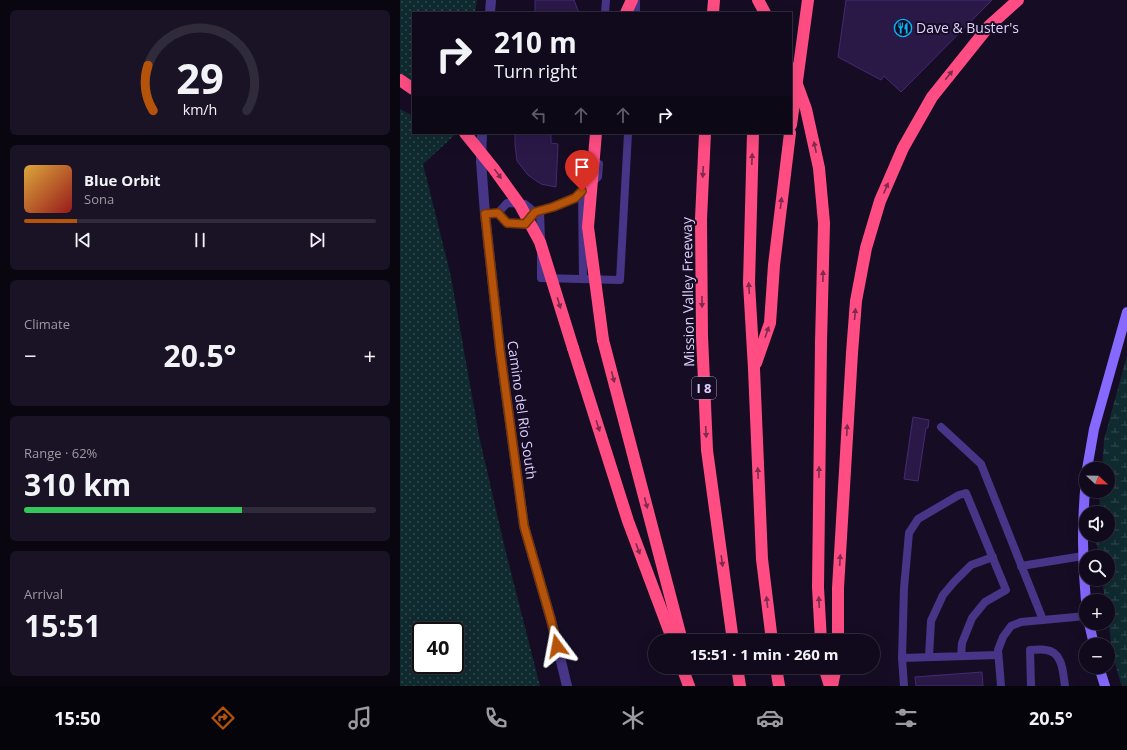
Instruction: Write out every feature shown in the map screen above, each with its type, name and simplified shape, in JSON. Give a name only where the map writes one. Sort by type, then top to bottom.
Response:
[{"type":"highway","points":[[626,12],[632,0]]},
{"type":"highway","points":[[713,12],[714,0]]},
{"type":"highway","points":[[758,0],[764,12]]},
{"type":"highway","points":[[764,12],[765,0]]},
{"type":"highway","points":[[792,118],[808,0]]},
{"type":"highway","points":[[838,634],[838,588],[852,353],[856,301],[866,248],[880,201],[904,148],[932,97],[989,26],[1018,0]]},
{"type":"highway","points":[[792,71],[806,109],[819,168],[824,223],[818,587],[821,634]]},
{"type":"highway","points":[[400,80],[412,88]]},
{"type":"highway","points":[[466,134],[520,205],[540,242],[628,521],[669,634]]},
{"type":"highway","points":[[596,134],[588,227],[603,340],[680,634]]},
{"type":"highway","name":"Mission Valley Freeway","points":[[705,134],[701,219],[702,320],[707,450],[732,634]]},
{"type":"highway","points":[[753,134],[749,283],[762,559],[771,634]]},
{"type":"highway","points":[[754,369],[770,323],[777,243],[790,134]]},
{"type":"highway","points":[[685,674],[689,686]]},
{"type":"highway","points":[[691,674],[694,686]]},
{"type":"highway","points":[[738,674],[740,686]]},
{"type":"highway","points":[[777,674],[779,686]]},
{"type":"highway","points":[[827,674],[831,686]]},
{"type":"highway","points":[[831,686],[834,674]]},
{"type":"main road","points":[[1088,462],[1096,422],[1127,312]]},
{"type":"main road","points":[[1083,550],[1085,498]]},
{"type":"main road","points":[[1101,674],[1105,686]]},
{"type":"street","points":[[490,12],[491,0]]},
{"type":"street","name":"Camino del Rio South","points":[[482,134],[481,162],[485,214],[500,350],[524,526],[551,620],[567,686]]},
{"type":"lane","points":[[636,0],[636,12]]},
{"type":"lane","points":[[605,12],[607,1]]},
{"type":"lane","points":[[498,213],[507,223],[525,224],[538,212],[575,198],[598,177],[600,134]]},
{"type":"lane","points":[[538,212],[541,278],[620,280],[628,134]]},
{"type":"lane","points":[[582,191],[583,279]]},
{"type":"lane","points":[[485,214],[498,213],[507,203],[526,204],[538,212]]},
{"type":"lane","points":[[941,427],[981,464],[1043,620]]},
{"type":"lane","points":[[904,686],[902,658],[904,588],[909,533],[918,519],[959,495],[966,493],[1006,590],[985,602],[972,618],[962,643],[961,656]]},
{"type":"lane","points":[[929,658],[931,621],[943,595],[971,565],[993,557]]},
{"type":"lane","points":[[1021,566],[1079,557]]},
{"type":"lane","points":[[1001,686],[998,650],[1003,637],[1011,626],[1021,622],[1079,617]]},
{"type":"lane","points":[[1031,686],[1030,650],[1047,650],[1055,653],[1062,668],[1065,686]]},
{"type":"lane","points":[[902,658],[998,655]]},
{"type":"green space","points":[[400,0],[477,0],[475,12],[412,12],[412,81],[400,74]]},
{"type":"green space","points":[[400,109],[412,115],[412,134],[456,134],[423,164],[451,277],[479,436],[505,549],[540,686],[400,686]]},
{"type":"green space","points":[[1127,355],[1127,686],[1122,686],[1115,662],[1115,638],[1111,638],[1110,633],[1110,630],[1115,630],[1115,594],[1104,594],[1103,586],[1115,586],[1115,550],[1098,550],[1096,542],[1115,542],[1115,506],[1099,506],[1100,498],[1115,498],[1115,462],[1102,462],[1104,440]]},
{"type":"building","points":[[535,0],[574,0],[579,12],[535,12]]},
{"type":"building","name":"Dave & Buster's","points":[[846,0],[992,0],[901,92],[884,76],[881,80],[838,57]]},
{"type":"building","points":[[515,134],[551,134],[551,143],[558,144],[556,187],[541,184],[528,175],[517,161]]},
{"type":"building","points":[[913,417],[929,420],[928,428],[926,428],[918,481],[904,479]]},
{"type":"building","points":[[982,672],[983,686],[916,686],[915,677]]},
{"type":"place","name":"Dave & Buster's","points":[[903,28]]},
{"type":"route","points":[[557,646],[524,526],[500,350],[485,214],[498,213],[507,223],[525,224],[535,212],[553,207],[575,198],[582,191]]}]
